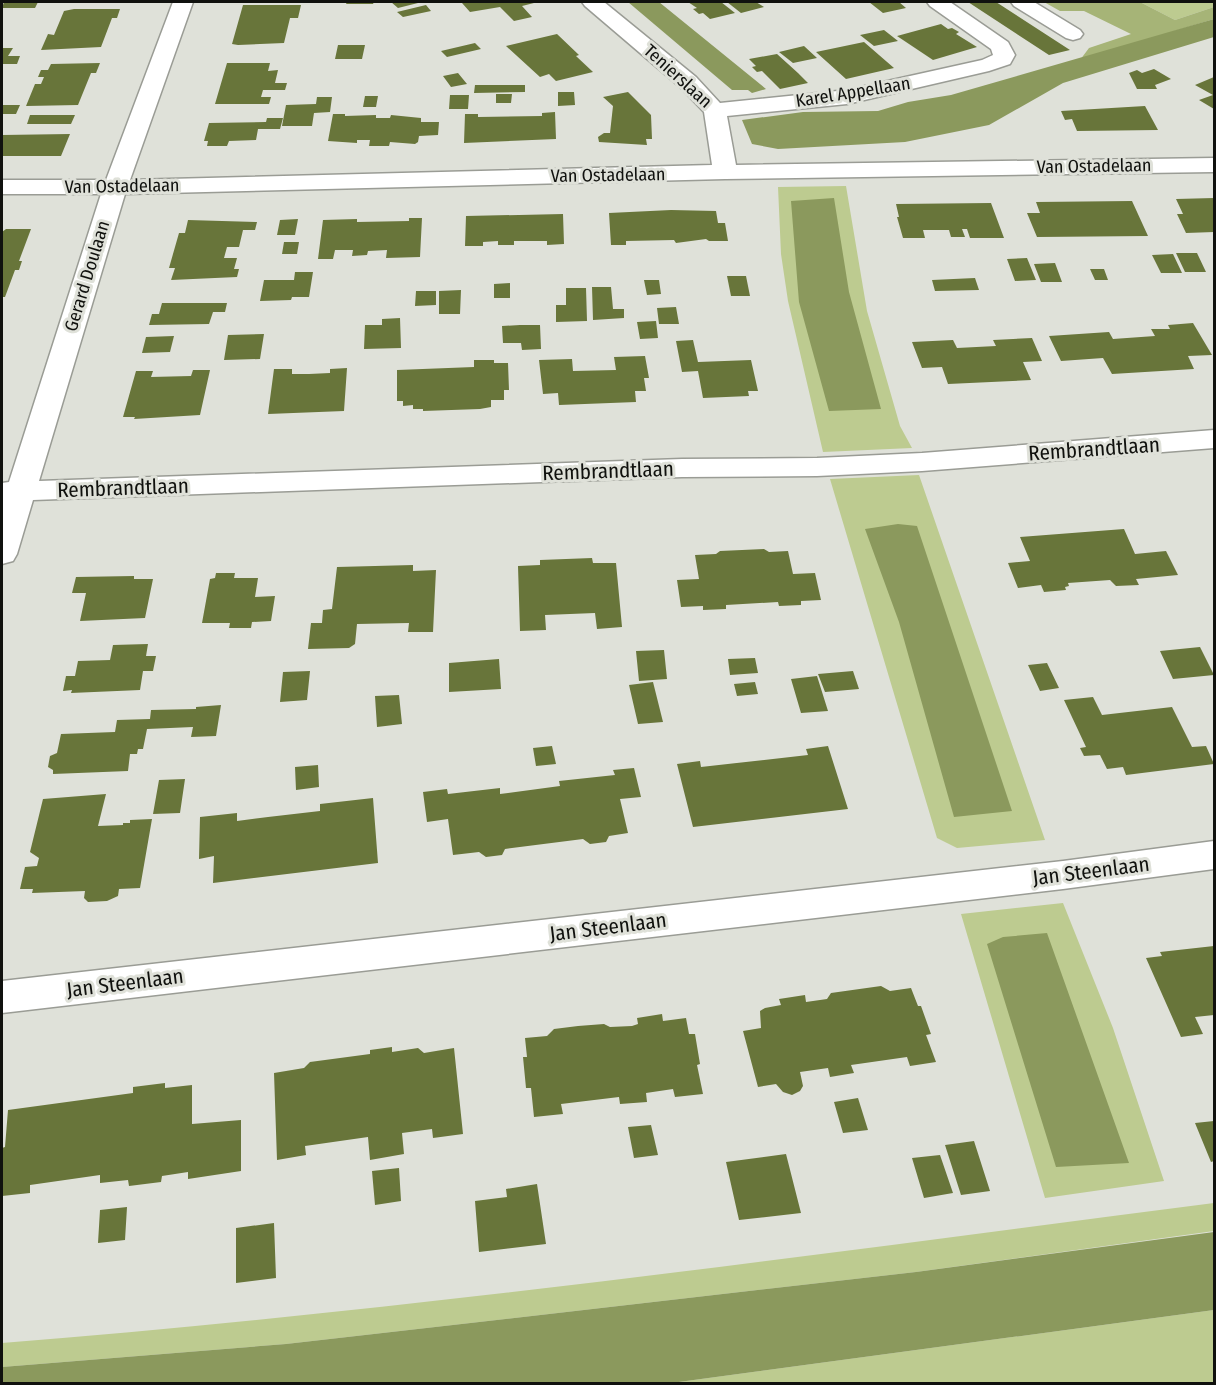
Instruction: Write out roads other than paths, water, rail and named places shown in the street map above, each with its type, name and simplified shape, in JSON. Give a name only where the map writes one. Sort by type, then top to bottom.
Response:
[{"type":"street","name":"Gerard Doulaan","points":[[2,554],[11,492],[115,187],[183,2]]},
{"type":"street","name":"Tenierslaan","points":[[592,2],[688,82],[715,110],[725,172]]},
{"type":"street","name":"Karel Appellaan","points":[[715,110],[847,97],[989,65],[1002,59],[1004,55],[1002,46],[937,2]]},
{"type":"street","points":[[1021,2],[1073,34]]},
{"type":"street","name":"Van Ostadelaan","points":[[2,187],[115,187],[725,172],[1215,165]]},
{"type":"street","name":"Rembrandtlaan","points":[[11,492],[658,469],[898,464],[1215,439]]},
{"type":"street","name":"Jan Steenlaan","points":[[2,997],[1063,875],[1215,855]]}]
